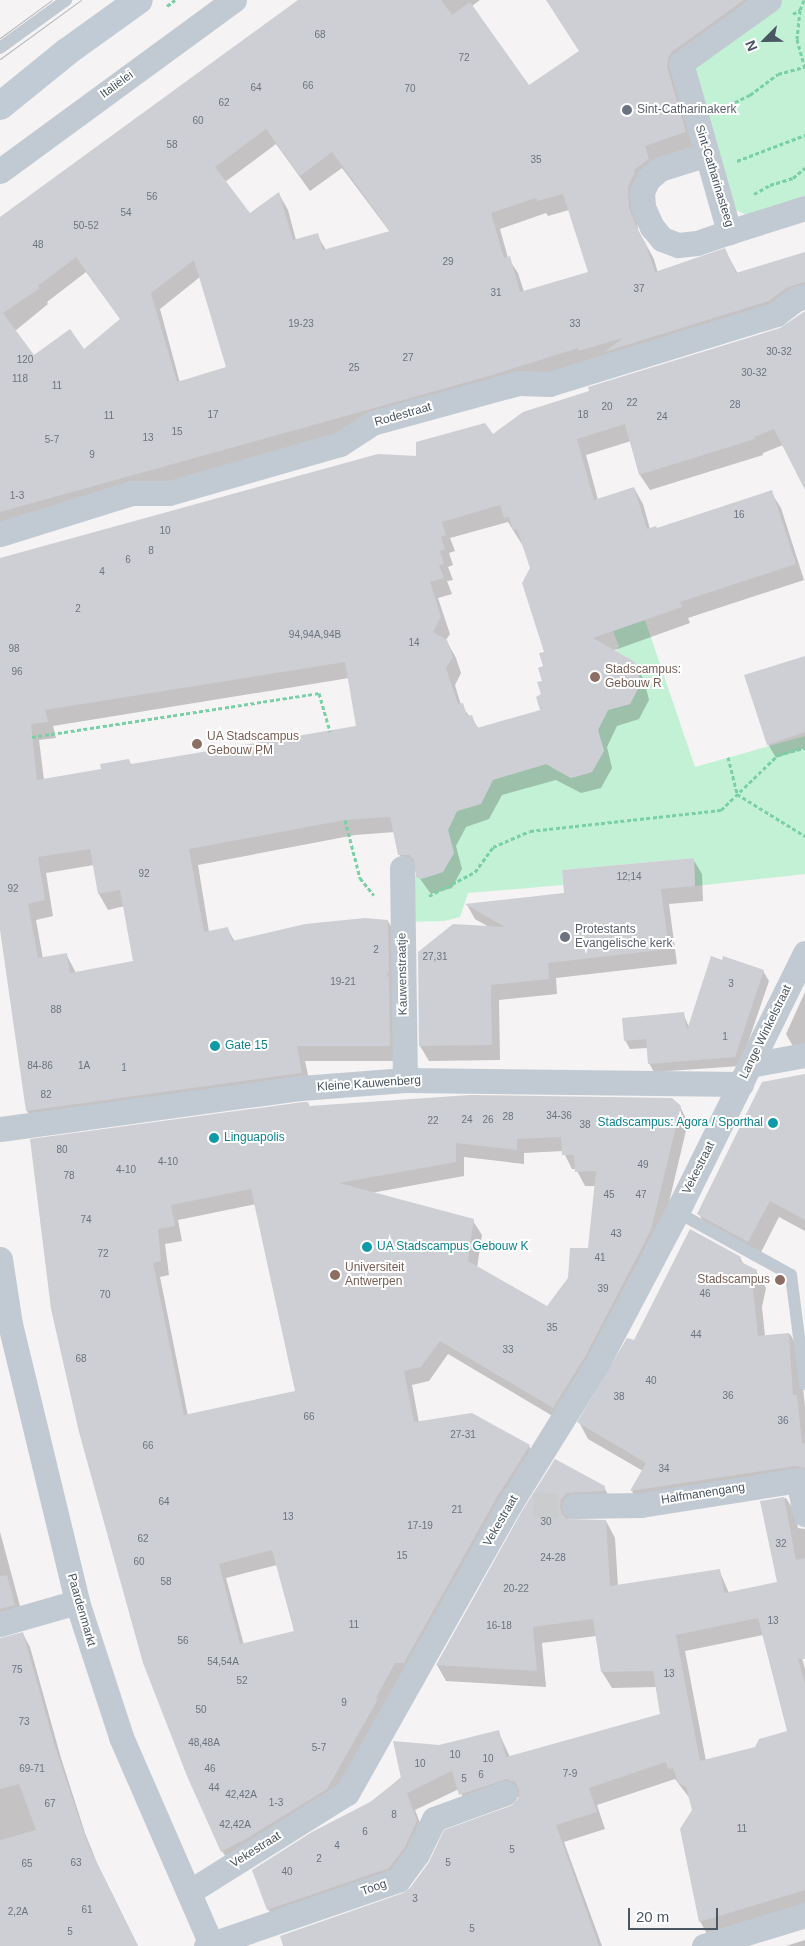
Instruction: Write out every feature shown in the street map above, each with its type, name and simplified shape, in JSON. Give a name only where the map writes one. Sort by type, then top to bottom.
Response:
[{"type":"main road","points":[[0,106],[56,61],[139,0]]},
{"type":"street","name":"Italiëlei","points":[[0,171],[234,0]]},
{"type":"street","name":"Sint-Catharinasteeg","points":[[768,0],[681,63],[729,232],[805,208]]},
{"type":"street","points":[[707,154],[660,169],[648,179],[642,192],[643,207],[652,227],[662,239],[678,245],[697,243],[729,232]]},
{"type":"street","name":"Rodestraat","points":[[0,534],[132,493],[168,493],[340,444],[372,423],[518,383],[549,384],[776,314],[796,299],[805,296]]},
{"type":"street","name":"Kauwenstraatje","points":[[402,868],[406,1080]]},
{"type":"street","name":"Lange Winkelstraat","points":[[745,1075],[805,953]]},
{"type":"street","name":"Kleine Kauwenberg","points":[[0,1129],[301,1088],[406,1080],[745,1075],[805,1055]]},
{"type":"street","name":"Vekestraat","points":[[189,1892],[347,1793],[522,1504],[677,1212],[745,1075]]},
{"type":"street","name":"Paardenmarkt","points":[[0,1259],[10,1324],[76,1602],[121,1737],[189,1892],[210,1945]]},
{"type":"street","name":"Halfmanengang","points":[[574,1506],[641,1505],[798,1480],[805,1514]]},
{"type":"street","points":[[0,1624],[76,1602]]},
{"type":"street","name":"Toog","points":[[210,1945],[398,1880],[417,1854],[434,1819],[505,1793]]},
{"type":"street","points":[[704,1946],[805,1915]]},
{"type":"lane","points":[[0,48],[66,0]]},
{"type":"lane","points":[[677,1212],[791,1274],[805,1384]]},
{"type":"path","points":[[717,110],[750,95],[778,74],[804,68],[797,39],[800,10],[804,0]]},
{"type":"path","points":[[734,163],[805,136]]},
{"type":"path","points":[[32,737],[319,692],[330,731]]},
{"type":"path","points":[[345,820],[360,878],[377,900],[402,901],[432,895],[475,872],[493,847],[530,831],[721,810],[778,755],[805,748]]},
{"type":"path","points":[[728,758],[737,794],[805,836]]},
{"type":"green space","points":[[779,0],[805,0],[805,198],[748,216],[732,208],[691,77],[695,62]]},
{"type":"green space","points":[[645,620],[695,767],[805,736],[805,874],[695,886],[694,858],[562,870],[563,885],[468,893],[460,917],[444,921],[402,922],[402,868],[421,879],[443,872],[454,853],[448,830],[457,811],[481,803],[491,784],[491,780],[550,763],[552,768],[571,778],[592,772],[604,751],[598,730],[608,710],[630,704],[641,683],[635,662],[616,651],[619,646],[613,631]]},
{"type":"building","points":[[298,0],[441,0],[452,15],[470,2],[529,85],[579,51],[546,0],[744,0],[673,51],[668,58],[667,67],[686,132],[645,146],[649,159],[634,170],[635,172],[628,187],[629,208],[639,233],[645,242],[655,272],[725,248],[736,273],[805,252],[805,282],[788,287],[769,301],[604,352],[623,338],[578,351],[578,348],[486,377],[0,512],[0,217]],"holes":[[[266,129],[300,176],[332,152],[390,231],[323,250],[318,233],[293,240],[279,192],[250,213],[215,167]],[[563,194],[588,272],[520,292],[510,256],[504,258],[491,213],[536,198],[537,201]],[[76,257],[120,319],[84,349],[70,329],[34,355],[3,313],[40,288],[38,286]],[[194,260],[226,367],[177,382],[151,293]]]},
{"type":"building","points":[[805,311],[805,490],[774,429],[754,437],[755,439],[639,475],[625,424],[577,439],[594,500],[634,487],[647,529],[656,526],[657,528],[772,490],[796,564],[680,602],[682,607],[593,638],[635,662],[641,683],[630,704],[608,710],[598,730],[604,751],[592,772],[571,778],[546,764],[493,780],[481,804],[457,811],[448,830],[454,853],[443,872],[421,879],[416,877],[414,860],[409,855],[398,855],[390,817],[345,820],[189,849],[204,932],[228,927],[232,941],[305,924],[365,918],[388,920],[389,971],[385,978],[389,975],[390,1046],[297,1046],[302,1073],[26,1111],[0,930],[0,558],[378,454],[416,456],[416,442],[485,423],[493,434],[523,412],[589,391],[588,387],[780,328]],"holes":[[[500,505],[504,518],[509,517],[513,530],[517,529],[530,568],[522,583],[544,652],[539,653],[543,666],[538,668],[542,681],[537,682],[541,694],[536,697],[540,710],[477,728],[472,715],[467,716],[463,703],[458,704],[446,668],[453,657],[447,640],[433,632],[441,617],[430,582],[444,578],[439,565],[444,564],[440,551],[445,549],[441,537],[446,535],[442,522]],[[345,662],[356,726],[131,764],[129,759],[100,764],[101,769],[37,780],[31,724],[48,722],[45,710]],[[90,849],[98,894],[120,890],[133,961],[70,973],[67,953],[38,958],[28,904],[45,900],[38,857]]]},
{"type":"building","points":[[805,656],[805,732],[767,745],[744,675]]},
{"type":"building","points":[[694,858],[695,886],[661,889],[669,949],[548,963],[549,979],[491,985],[492,1045],[419,1046],[418,952],[453,924],[505,927],[465,904],[564,893],[562,870]]},
{"type":"building","points":[[711,956],[722,960],[723,956],[764,970],[735,1057],[648,1064],[646,1039],[624,1041],[622,1018],[684,1012],[687,1030]]},
{"type":"building","name":"Stadscampus: Agora / Sporthal","points":[[805,1074],[805,1220],[770,1201],[748,1242],[697,1214],[762,1082]]},
{"type":"building","points":[[470,1095],[672,1098],[681,1106],[651,1230],[586,1355],[553,1408],[440,1341],[421,1367],[404,1371],[414,1422],[472,1413],[530,1445],[497,1497],[404,1663],[395,1663],[376,1698],[378,1699],[327,1789],[241,1842],[221,1852],[187,1776],[143,1663],[79,1432],[51,1309],[30,1139],[303,1102],[308,1102],[309,1106]],"holes":[[[561,1137],[562,1155],[574,1155],[575,1172],[596,1171],[588,1248],[570,1248],[568,1278],[547,1306],[468,1261],[474,1219],[339,1183],[456,1162],[456,1143],[517,1150],[517,1139]],[[251,1189],[295,1391],[184,1415],[153,1263],[161,1261],[158,1229],[175,1226],[171,1205]],[[272,1550],[294,1631],[240,1644],[219,1564]]]},
{"type":"building","points":[[690,1229],[741,1257],[739,1261],[757,1270],[753,1289],[758,1336],[789,1333],[793,1395],[797,1395],[802,1443],[805,1443],[805,1468],[796,1466],[630,1491],[646,1463],[577,1422],[627,1338],[634,1340]]},
{"type":"building","points":[[555,1459],[605,1486],[605,1491],[567,1493],[561,1499],[560,1507],[562,1514],[567,1519],[606,1520],[610,1586],[720,1569],[724,1593],[777,1582],[760,1501],[784,1497],[796,1560],[805,1558],[805,1659],[798,1659],[805,1684],[805,1890],[699,1922],[680,1829],[692,1810],[686,1787],[678,1783],[673,1768],[668,1769],[666,1762],[589,1788],[597,1812],[556,1825],[599,1946],[283,1946],[280,1936],[403,1893],[410,1888],[429,1862],[444,1830],[516,1803],[519,1789],[515,1782],[507,1779],[459,1795],[452,1771],[407,1793],[417,1821],[405,1847],[389,1868],[267,1910],[252,1870],[312,1832],[370,1802],[401,1778],[393,1741],[439,1745],[499,1730],[506,1757],[660,1714],[653,1671],[601,1672],[593,1619],[533,1627],[537,1671],[436,1665],[522,1511]],"holes":[[[758,1618],[787,1731],[759,1739],[755,1747],[700,1761],[676,1635]]]},
{"type":"building","points":[[7,1575],[15,1605],[0,1609],[0,1576]]},
{"type":"building","points":[[23,1632],[54,1743],[90,1849],[138,1946],[0,1946],[0,1840],[36,1830],[19,1784],[0,1789],[0,1638]]},
{"type":"tunnel","points":[[533,1505],[574,1506]]},
{"type":"tram line","points":[[0,38],[52,0]]},
{"type":"tram line","points":[[0,59],[81,0]]},
{"type":"place","name":"Sint-Catharinakerk","points":[[627,110]]},
{"type":"place","name":"Stadscampus: Gebouw R","points":[[595,677]]},
{"type":"place","name":"UA Stadscampus Gebouw PM","points":[[197,744]]},
{"type":"place","name":"Protestants Evangelische kerk","points":[[565,937]]},
{"type":"place","name":"Gate 15","points":[[215,1046]]},
{"type":"place","name":"Stadscampus: Agora / Sporthal","points":[[773,1123]]},
{"type":"place","name":"Linguapolis","points":[[214,1138]]},
{"type":"place","name":"UA Stadscampus Gebouw K","points":[[367,1247]]},
{"type":"place","name":"Universiteit Antwerpen","points":[[335,1275]]},
{"type":"place","name":"Stadscampus","points":[[780,1280]]}]
